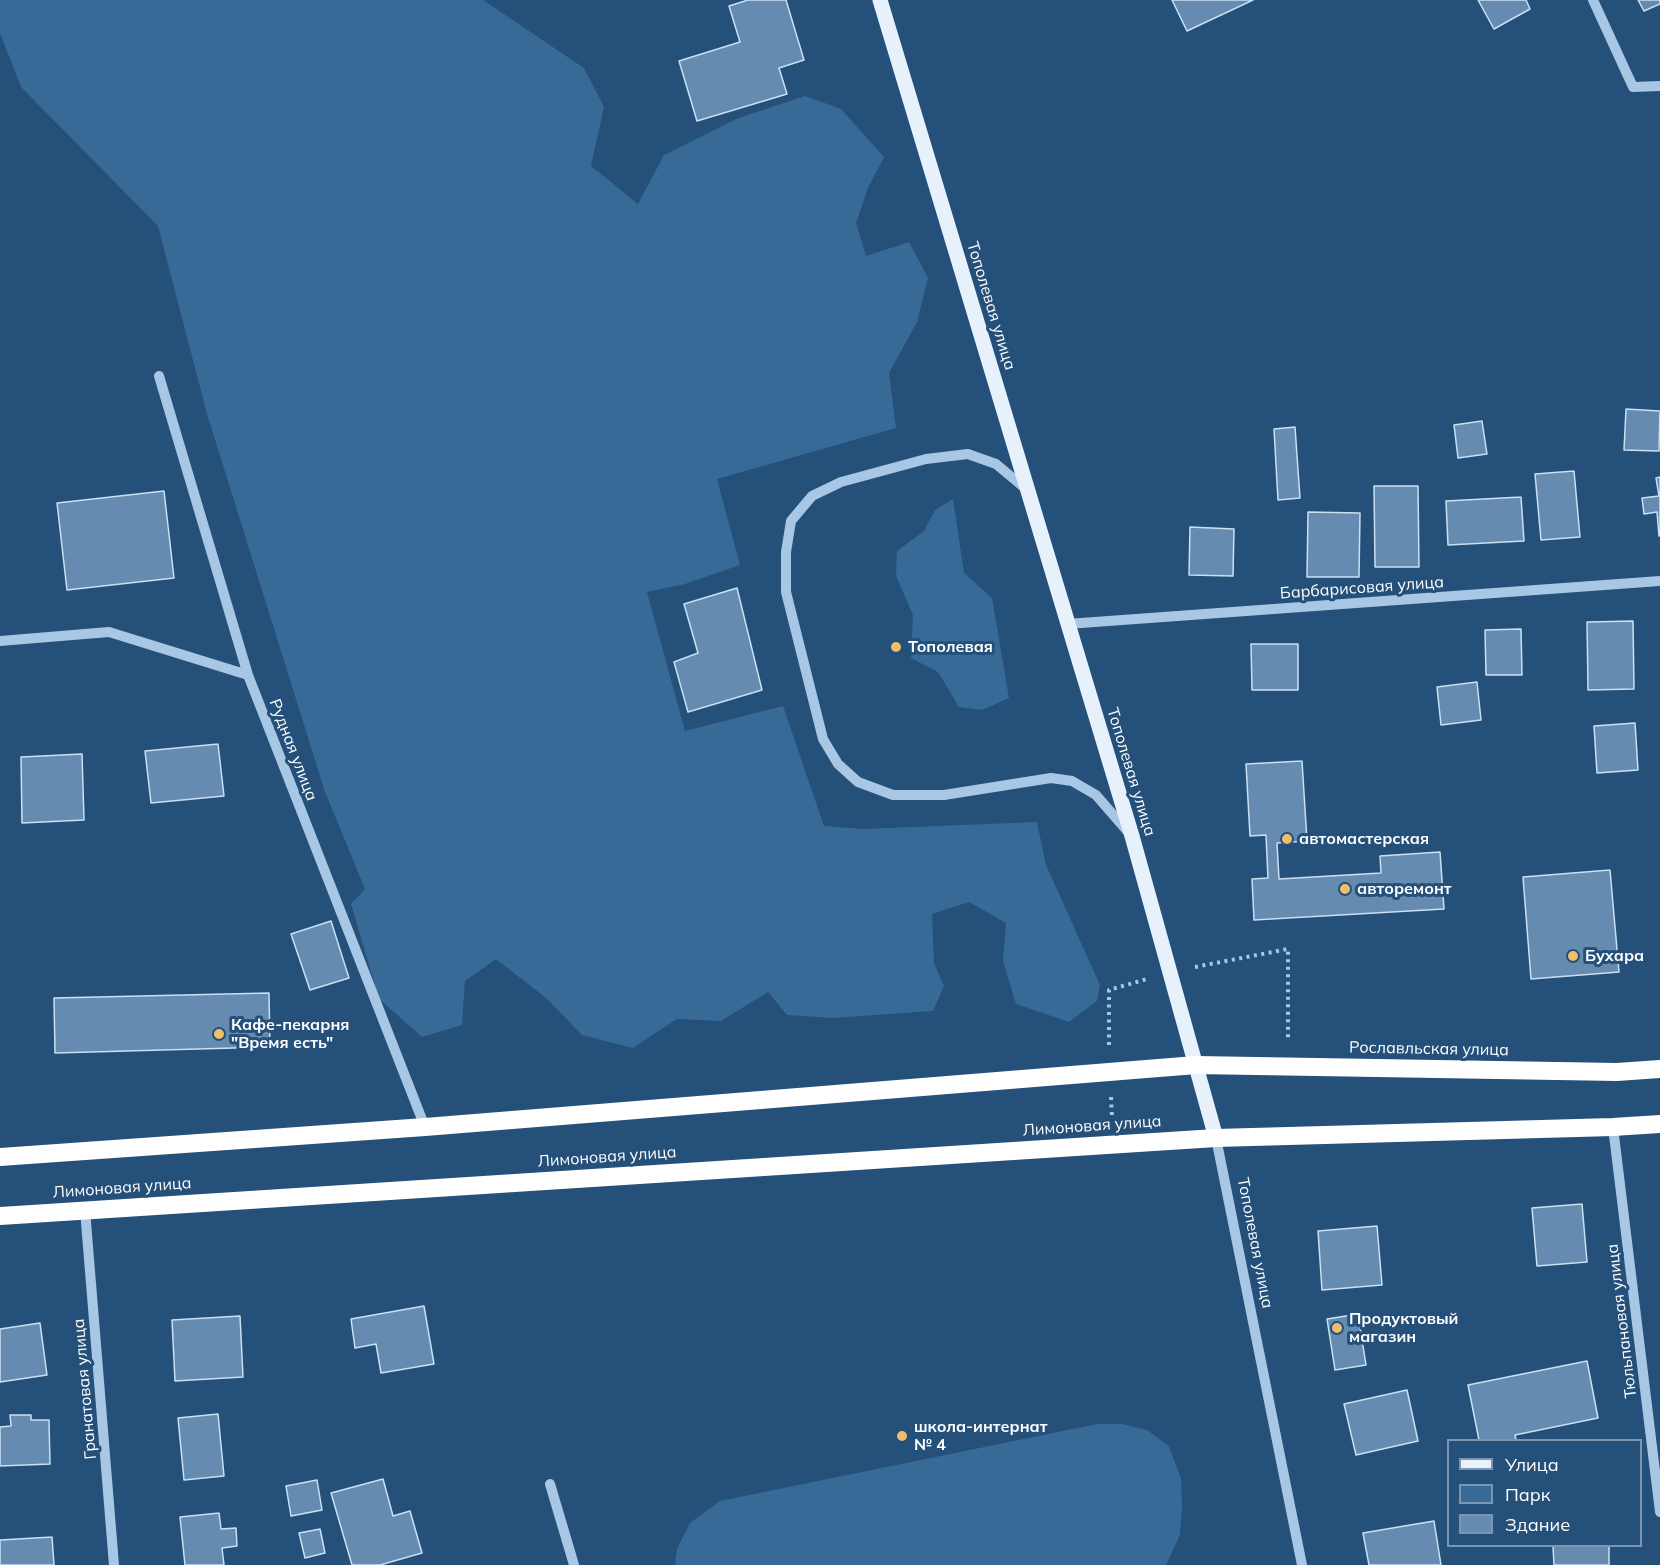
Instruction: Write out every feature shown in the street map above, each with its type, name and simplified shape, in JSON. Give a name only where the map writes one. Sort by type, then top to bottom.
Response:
[{"type":"highway","points":[[0,1156],[425,1127],[1196,1065]]},
{"type":"highway","name":"Рославльская улица","points":[[1196,1065],[1617,1072],[1660,1069]]},
{"type":"highway","points":[[1216,1138],[1660,1124]]},
{"type":"highway","name":"Лимоновая улица","points":[[0,1216],[1216,1138]]},
{"type":"main road","name":"Тополевая улица","points":[[880,0],[1132,836],[1216,1138]]},
{"type":"street","points":[[1593,0],[1633,87],[1660,86]]},
{"type":"street","name":"Рудная улица","points":[[159,376],[248,675],[425,1127]]},
{"type":"street","points":[[1026,489],[996,464],[968,454],[926,459],[841,482],[812,496],[791,521],[786,552],[786,592],[823,739],[838,764],[858,782],[893,795],[944,795],[1051,778],[1072,781],[1096,795],[1132,836]]},
{"type":"street","name":"Барбарисовая улица","points":[[1067,624],[1660,581]]},
{"type":"street","points":[[0,640],[109,632],[248,675]]},
{"type":"street","name":"Тюльпановая улица","points":[[1613,1127],[1660,1512]]},
{"type":"street","name":"Тополевая улица","points":[[1216,1138],[1302,1565]]},
{"type":"street","name":"Гранатовая улица","points":[[85,1210],[114,1565]]},
{"type":"street","points":[[550,1484],[574,1565]]},
{"type":"green space","points":[[0,0],[483,0],[584,68],[604,107],[591,166],[638,204],[664,155],[736,119],[805,96],[841,109],[884,157],[868,188],[856,223],[866,256],[909,242],[928,278],[917,322],[889,373],[896,428],[717,479],[740,565],[685,584],[647,592],[685,731],[783,706],[824,826],[862,829],[1037,822],[1046,865],[1100,985],[1097,1001],[1069,1022],[1016,1004],[1003,961],[1006,923],[969,902],[932,914],[934,963],[944,986],[933,1011],[833,1018],[787,1015],[768,992],[721,1021],[677,1019],[633,1048],[582,1035],[546,998],[496,959],[465,981],[462,1025],[422,1037],[379,999],[351,904],[365,889],[325,792],[207,414],[158,226],[21,87],[0,33]]},
{"type":"green space","points":[[953,499],[964,573],[992,598],[1009,698],[982,710],[959,707],[938,672],[911,658],[913,615],[896,576],[897,551],[924,531],[935,510]]},
{"type":"green space","points":[[1097,1424],[1122,1424],[1147,1430],[1169,1446],[1181,1479],[1182,1506],[1180,1535],[1166,1565],[675,1565],[677,1549],[690,1523],[720,1501]]},
{"type":"building","points":[[748,0],[786,0],[804,60],[779,68],[787,94],[697,121],[679,61],[740,42],[729,6]]},
{"type":"building","points":[[1172,0],[1253,0],[1187,31]]},
{"type":"building","points":[[1478,0],[1526,0],[1530,9],[1494,29]]},
{"type":"building","points":[[1638,0],[1660,0],[1660,4],[1644,11]]},
{"type":"building","points":[[1626,409],[1660,411],[1659,451],[1624,450]]},
{"type":"building","points":[[1482,421],[1487,454],[1458,458],[1454,425]]},
{"type":"building","points":[[1295,427],[1300,498],[1278,500],[1274,429]]},
{"type":"building","points":[[1574,471],[1580,537],[1541,540],[1535,474]]},
{"type":"building","points":[[1660,477],[1659,536],[1657,512],[1644,514],[1642,498],[1659,496],[1656,478]]},
{"type":"building","points":[[1374,486],[1418,486],[1419,567],[1375,567]]},
{"type":"building","points":[[164,491],[174,578],[67,590],[57,503]]},
{"type":"building","points":[[1521,497],[1524,541],[1448,545],[1446,501]]},
{"type":"building","points":[[1308,512],[1360,513],[1359,577],[1307,577]]},
{"type":"building","points":[[1190,527],[1234,529],[1233,576],[1189,575]]},
{"type":"building","points":[[737,588],[762,690],[688,712],[674,662],[698,653],[684,604]]},
{"type":"building","points":[[1633,621],[1634,689],[1588,690],[1587,622]]},
{"type":"building","points":[[1521,629],[1522,675],[1486,675],[1485,630]]},
{"type":"building","points":[[1251,644],[1298,644],[1298,690],[1252,690]]},
{"type":"building","points":[[1477,682],[1481,720],[1441,725],[1437,687]]},
{"type":"building","points":[[1635,723],[1638,770],[1597,773],[1594,726]]},
{"type":"building","points":[[218,744],[224,796],[151,803],[145,751]]},
{"type":"building","points":[[82,754],[84,820],[22,823],[21,757]]},
{"type":"building","name":"автомастерская","points":[[1302,761],[1307,841],[1277,843],[1279,879],[1381,873],[1380,856],[1440,852],[1444,909],[1254,920],[1252,879],[1268,878],[1266,835],[1250,836],[1246,764]]},
{"type":"building","points":[[1610,870],[1619,972],[1531,979],[1523,877]]},
{"type":"building","points":[[331,921],[349,978],[310,990],[291,934]]},
{"type":"building","points":[[269,993],[270,1047],[55,1053],[54,998]]},
{"type":"building","points":[[1582,1204],[1587,1262],[1537,1266],[1532,1208]]},
{"type":"building","points":[[1377,1226],[1382,1285],[1322,1290],[1318,1231]]},
{"type":"building","points":[[424,1306],[434,1364],[381,1373],[376,1344],[355,1348],[351,1319]]},
{"type":"building","points":[[1358,1314],[1366,1365],[1335,1370],[1327,1319]]},
{"type":"building","points":[[240,1316],[243,1377],[175,1381],[172,1320]]},
{"type":"building","points":[[40,1323],[47,1375],[0,1382],[0,1329]]},
{"type":"building","points":[[1587,1361],[1598,1418],[1515,1435],[1516,1439],[1479,1439],[1468,1385]]},
{"type":"building","points":[[1407,1390],[1418,1441],[1356,1455],[1344,1404]]},
{"type":"building","points":[[218,1414],[224,1476],[184,1480],[178,1418]]},
{"type":"building","points":[[10,1415],[31,1415],[31,1420],[49,1420],[50,1464],[0,1466],[0,1427],[11,1426]]},
{"type":"building","points":[[383,1479],[393,1516],[410,1511],[422,1553],[380,1565],[352,1565],[331,1493]]},
{"type":"building","points":[[317,1480],[322,1510],[291,1516],[286,1486]]},
{"type":"building","points":[[219,1513],[221,1529],[236,1528],[237,1546],[222,1548],[224,1565],[185,1565],[180,1517]]},
{"type":"building","points":[[1434,1521],[1441,1565],[1369,1565],[1363,1533]]},
{"type":"building","points":[[320,1529],[325,1553],[305,1558],[299,1533]]},
{"type":"building","points":[[52,1537],[54,1565],[0,1565],[0,1540]]},
{"type":"building","points":[[1553,1547],[1609,1547],[1609,1565],[1554,1565]]},
{"type":"place","name":"Тополевая","points":[[896,647]]},
{"type":"place","name":"автомастерская","points":[[1287,839]]},
{"type":"place","name":"авторемонт","points":[[1345,889]]},
{"type":"place","name":"Бухара","points":[[1573,956]]},
{"type":"place","name":"Кафе-пекарня \"Время есть\"","points":[[219,1034]]},
{"type":"place","name":"Продуктовый магазин","points":[[1337,1328]]},
{"type":"place","name":"школа-интернат № 4","points":[[902,1436]]}]
